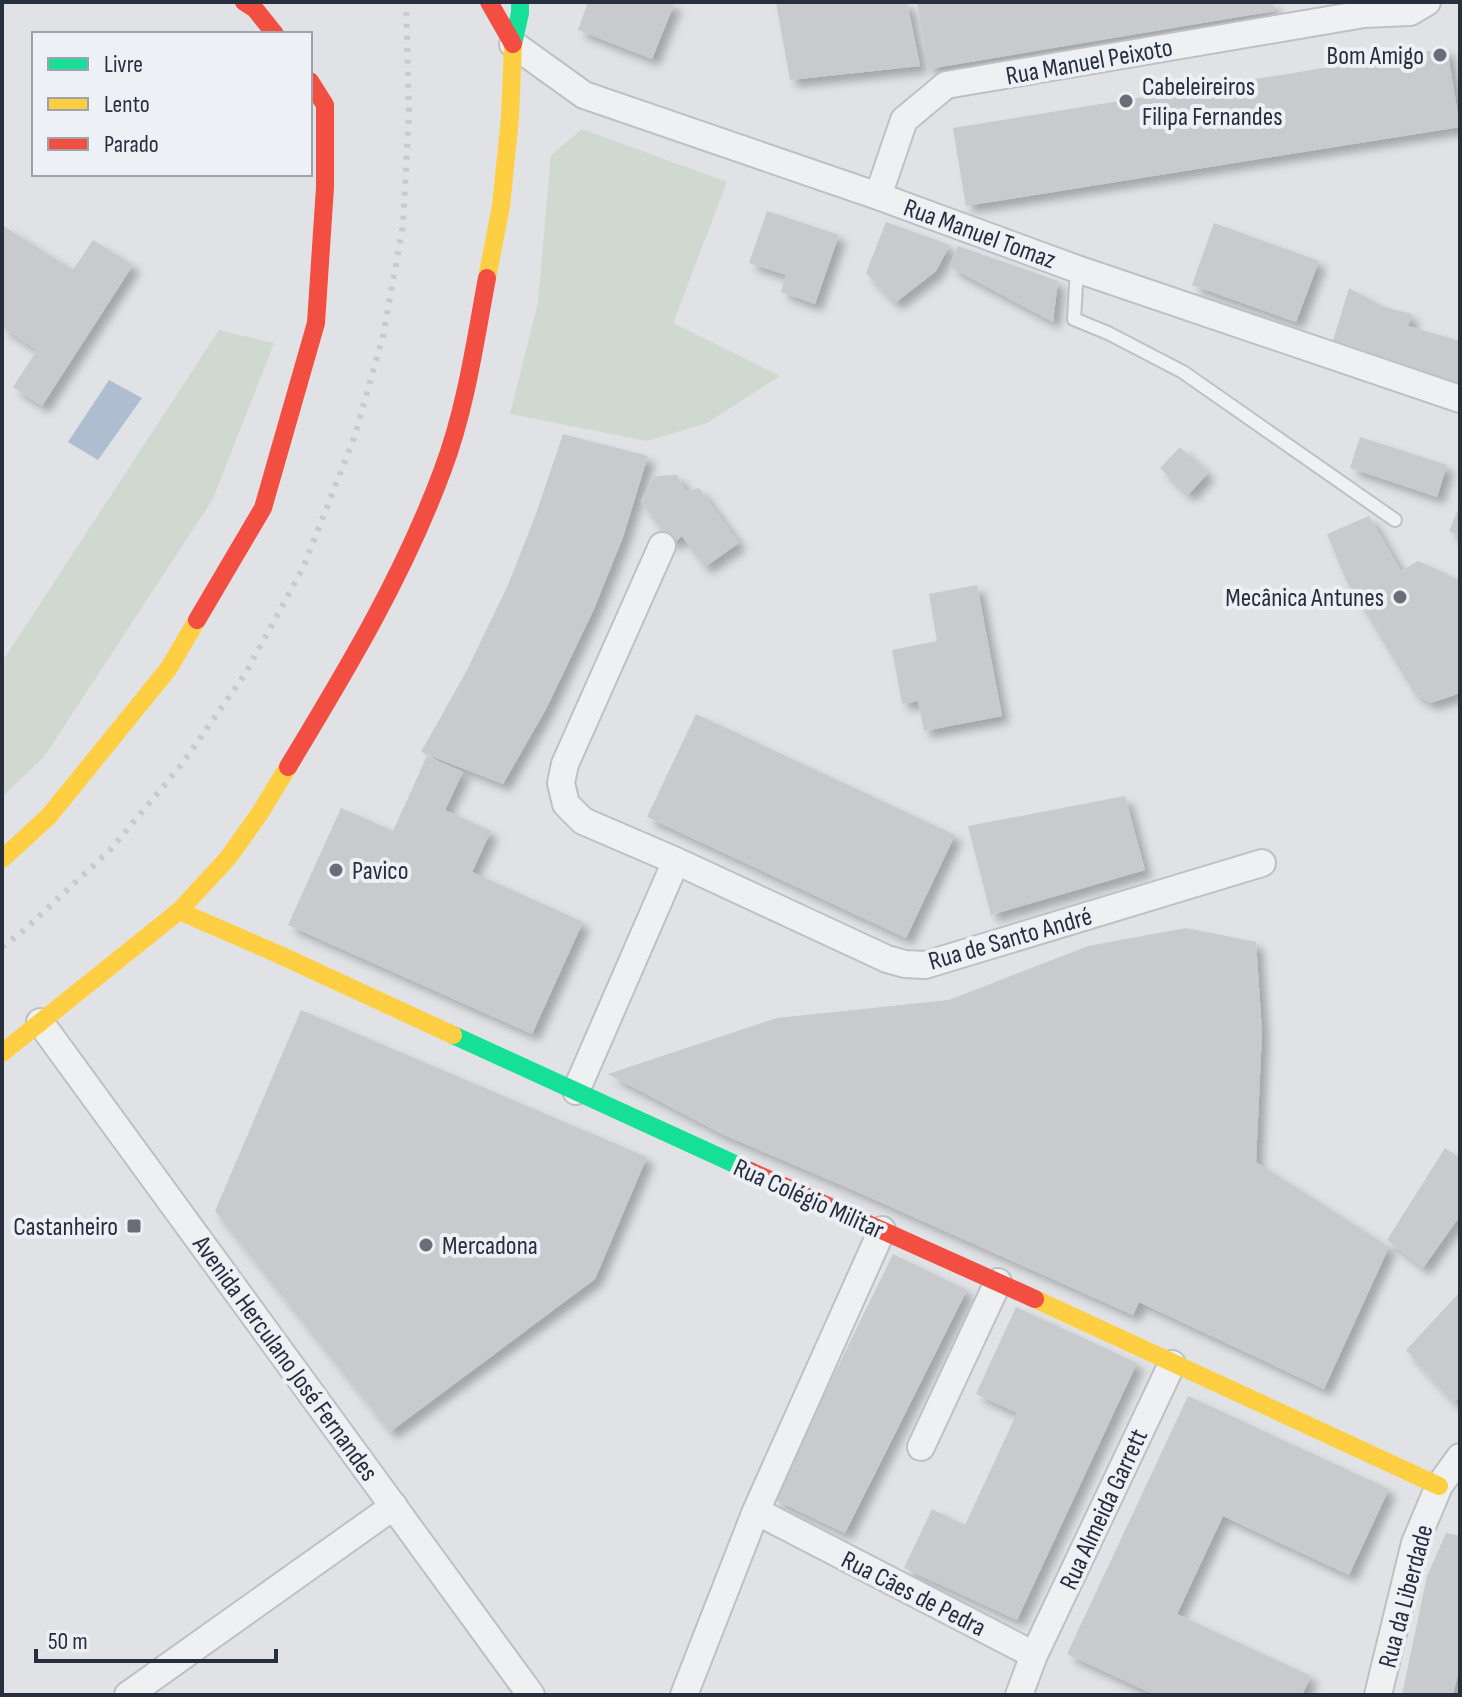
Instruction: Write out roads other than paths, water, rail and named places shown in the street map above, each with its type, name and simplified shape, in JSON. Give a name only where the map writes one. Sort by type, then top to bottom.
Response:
[{"type":"main road","points":[[244,2],[255,9],[273,32]]},
{"type":"main road","points":[[489,2],[513,44]]},
{"type":"main road","points":[[507,2],[513,44]]},
{"type":"main road","points":[[2,1053],[179,911],[228,858],[260,813],[349,667],[411,548],[444,467],[464,399],[501,206],[510,118],[513,44],[520,2]]},
{"type":"main road","points":[[2,859],[49,816],[169,668],[263,508],[316,323],[325,187],[325,105],[312,84]]},
{"type":"main road","name":"Rua Colégio Militar","points":[[179,911],[998,1282],[1439,1486]]},
{"type":"street","name":"Rua Manuel Peixoto","points":[[878,196],[904,120],[946,85],[1363,8],[1410,12],[1427,2]]},
{"type":"street","name":"Rua Manuel Tomaz","points":[[513,44],[584,95],[878,196],[1077,269],[1460,399]]},
{"type":"street","name":"Rua de Santo André","points":[[662,546],[565,764],[561,783],[566,804],[583,821],[887,959],[905,964],[925,965],[1262,863]]},
{"type":"street","points":[[576,1091],[676,861]]},
{"type":"street","name":"Avenida Herculano José Fernandes","points":[[40,1022],[531,1695]]},
{"type":"street","points":[[684,1695],[756,1511],[882,1230]]},
{"type":"street","points":[[921,1447],[998,1282]]},
{"type":"street","name":"Rua Almeida Garrett","points":[[1034,1655],[1172,1364]]},
{"type":"street","name":"Rua da Liberdade","points":[[1378,1695],[1415,1543],[1439,1486],[1460,1457]]},
{"type":"street","points":[[128,1695],[394,1506]]},
{"type":"street","name":"Rua Cães de Pedra","points":[[756,1511],[1034,1655]]},
{"type":"street","points":[[1019,1695],[1034,1655]]},
{"type":"lane","points":[[1077,269],[1074,319],[1183,372],[1395,520]]},
{"type":"water","points":[[109,380],[142,398],[98,460],[68,442]]},
{"type":"railway","points":[[2,947],[110,850],[182,764],[245,674],[303,568],[354,438],[383,336],[403,225],[409,114],[406,2]]},
{"type":"place","name":"Bom Amigo","points":[[1440,55]]},
{"type":"place","name":"Cabeleireiros Filipa Fernandes","points":[[1126,101]]},
{"type":"place","name":"Mecânica Antunes","points":[[1400,597]]},
{"type":"place","name":"Pavico","points":[[336,870]]},
{"type":"place","name":"Castanheiro","points":[[134,1226]]},
{"type":"place","name":"Mercadona","points":[[426,1245]]}]
